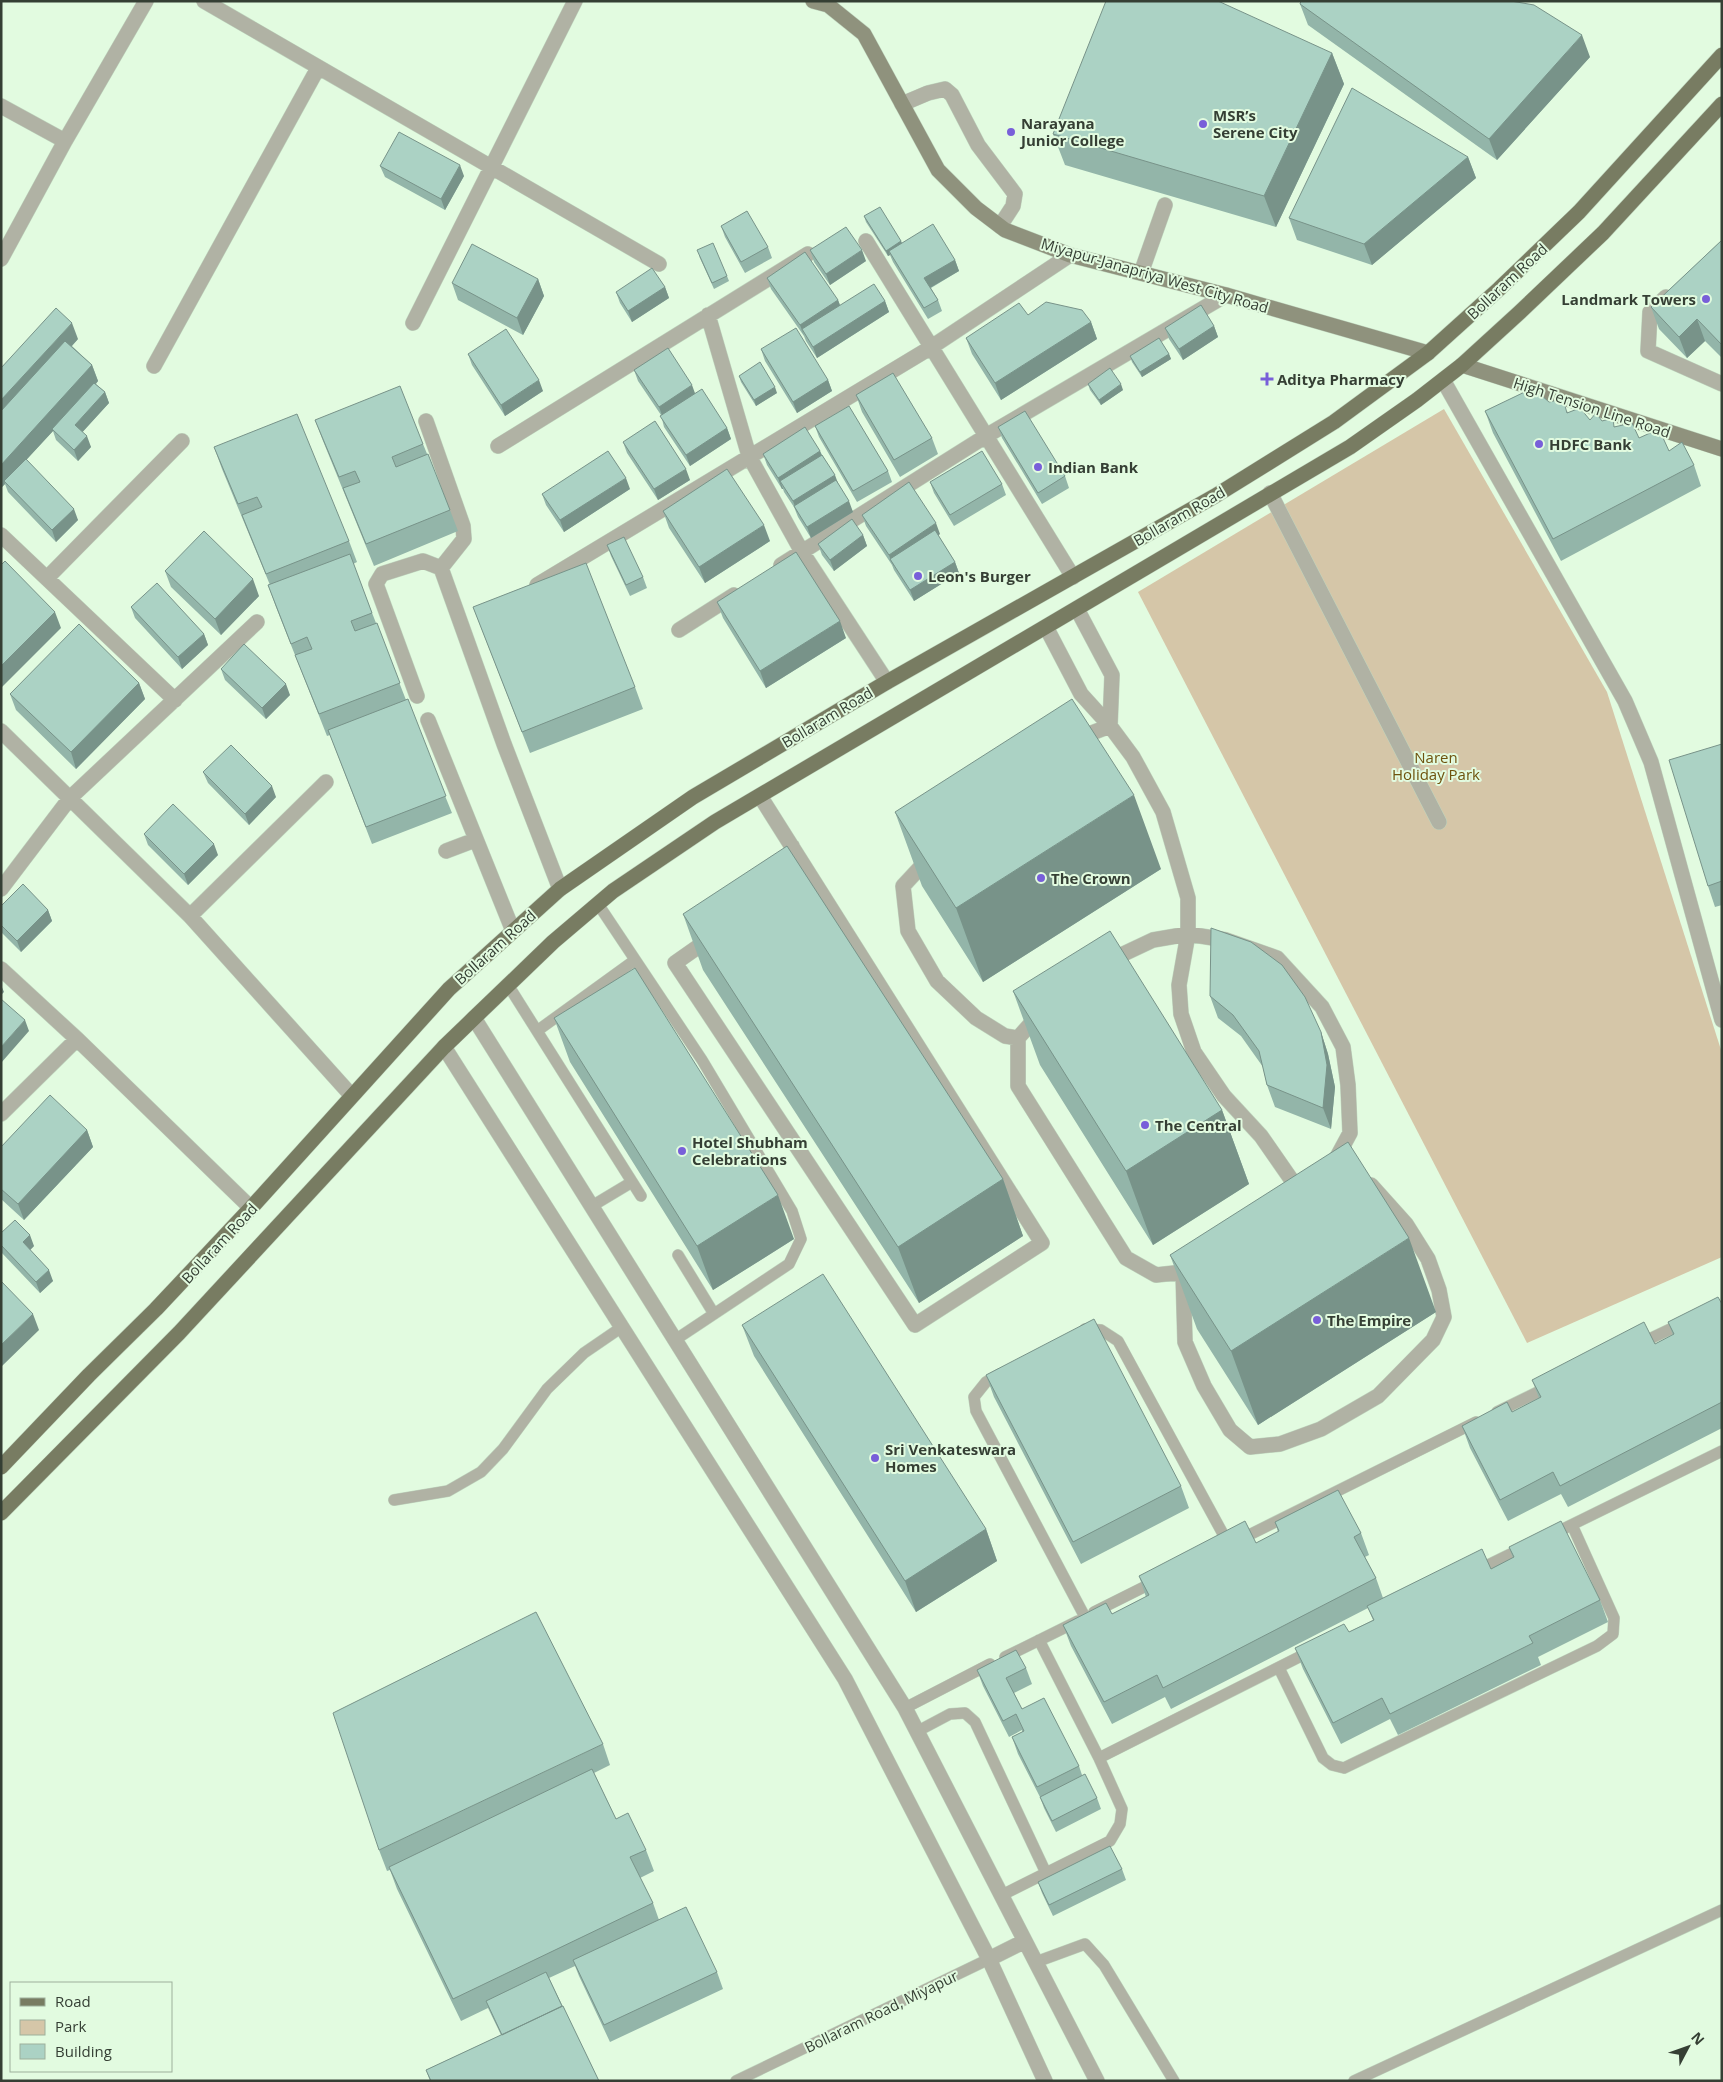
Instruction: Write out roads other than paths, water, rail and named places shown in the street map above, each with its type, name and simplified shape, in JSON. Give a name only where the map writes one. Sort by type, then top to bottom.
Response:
[{"type":"main road","name":"Bollaram Road","points":[[1,1467],[82,1382],[156,1309],[251,1208],[351,1095],[449,989],[560,889],[693,797],[887,682],[1215,496],[1334,422],[1428,353],[1499,289],[1579,212],[1722,55]]},
{"type":"main road","name":"Bollaram Road","points":[[1,1513],[179,1333],[444,1047],[554,942],[598,904],[715,822],[1350,447],[1462,365],[1603,233],[1722,104]]},
{"type":"street","points":[[1,259],[65,141],[146,1]]},
{"type":"street","points":[[204,1],[660,264]]},
{"type":"street","points":[[413,323],[575,1]]},
{"type":"street","name":"Miyapur-Janapriya West City Road","points":[[813,1],[828,5],[864,34],[938,170],[976,208],[1005,230],[1070,255],[1226,295],[1428,353]]},
{"type":"street","points":[[154,366],[318,68]]},
{"type":"street","points":[[902,104],[928,93],[946,89],[952,95],[978,145],[1015,194],[1013,206],[1000,226]]},
{"type":"street","points":[[1,106],[65,141]]},
{"type":"street","points":[[1141,273],[1165,205]]},
{"type":"street","points":[[866,241],[930,348],[1073,577]]},
{"type":"street","points":[[498,446],[808,254]]},
{"type":"street","points":[[537,585],[930,348],[1070,255]]},
{"type":"street","points":[[1679,285],[1650,312],[1648,350],[1722,384]]},
{"type":"street","points":[[769,573],[986,436],[1226,295]]},
{"type":"street","points":[[708,315],[749,456],[802,552],[887,682]]},
{"type":"street","name":"High Tension Line Road","points":[[1462,365],[1722,449]]},
{"type":"street","points":[[1443,380],[1625,701],[1651,762],[1722,1020]]},
{"type":"street","points":[[426,422],[463,526],[464,539],[441,568]]},
{"type":"street","points":[[46,578],[182,441]]},
{"type":"street","points":[[1270,494],[1439,822]]},
{"type":"street","points":[[1,535],[175,700]]},
{"type":"street","points":[[417,696],[376,584],[382,574],[423,561],[441,568],[504,744],[560,889]]},
{"type":"street","points":[[679,630],[744,588]]},
{"type":"street","points":[[1078,609],[1112,675],[1110,726]]},
{"type":"street","points":[[1,889],[70,798],[257,622]]},
{"type":"street","points":[[1046,627],[1081,694],[1110,726],[1133,757],[1163,812],[1188,898],[1188,934],[1179,985],[1181,1014],[1194,1052],[1224,1096],[1261,1136],[1303,1196]]},
{"type":"street","points":[[428,720],[513,931]]},
{"type":"street","points":[[1062,749],[1077,738],[1110,726]]},
{"type":"street","points":[[1,731],[190,916],[351,1095]]},
{"type":"street","points":[[190,916],[326,782]]},
{"type":"street","points":[[722,930],[675,963],[915,1325],[1042,1243],[760,796]]},
{"type":"street","points":[[446,851],[476,840]]},
{"type":"street","points":[[784,886],[792,846]]},
{"type":"street","points":[[937,850],[903,886],[908,931],[937,981],[976,1018],[1005,1036],[1018,1038]]},
{"type":"street","points":[[1188,934],[1226,940],[1276,958],[1322,1007],[1343,1047],[1348,1084],[1350,1133],[1330,1170],[1273,1229],[1239,1252],[1202,1270],[1156,1275],[1126,1258],[1018,1086],[1018,1038],[1051,1001],[1083,973],[1153,940],[1188,934]]},
{"type":"street","points":[[1,969],[77,1039],[251,1208]]},
{"type":"street","points":[[474,1018],[905,1708],[1026,1941],[1096,2081]]},
{"type":"street","points":[[1,1114],[77,1039]]},
{"type":"street","points":[[444,1047],[845,1679],[989,1959],[1045,2081]]},
{"type":"street","points":[[1183,1272],[1185,1342],[1204,1386],[1230,1430],[1250,1447],[1280,1444],[1321,1429],[1378,1396],[1433,1340],[1444,1317],[1439,1290],[1428,1259],[1406,1224],[1373,1186],[1330,1170]]},
{"type":"street","name":"Bollaram Road, Miyapur","points":[[989,1959],[1026,1941]]},
{"type":"lane","points":[[598,904],[702,1060],[792,1211],[802,1239],[789,1264],[675,1340]]},
{"type":"lane","points":[[537,1031],[635,960]]},
{"type":"lane","points":[[508,985],[641,1196]]},
{"type":"lane","points":[[592,1206],[632,1182]]},
{"type":"lane","points":[[678,1255],[714,1314]]},
{"type":"lane","points":[[1624,1351],[1695,1318]]},
{"type":"lane","points":[[394,1500],[448,1491],[481,1472],[504,1449],[547,1389],[584,1353],[622,1327]]},
{"type":"lane","points":[[1076,1333],[1085,1329],[1102,1330],[1118,1341],[1225,1547],[1438,1440],[1562,1381]]},
{"type":"lane","points":[[1010,1368],[986,1382],[974,1397],[976,1411],[1085,1617]]},
{"type":"lane","points":[[1466,1576],[1722,1451]]},
{"type":"lane","points":[[1279,1668],[1323,1758],[1332,1765],[1344,1768],[1597,1646],[1613,1634],[1614,1618],[1572,1525]]},
{"type":"lane","points":[[905,1708],[1170,1574]]},
{"type":"lane","points":[[1002,1895],[1110,1841],[1120,1824],[1122,1809],[1099,1758],[1039,1640]]},
{"type":"lane","points":[[1099,1758],[1324,1645]]},
{"type":"lane","points":[[918,1731],[950,1714],[965,1713],[975,1722],[1046,1873]]},
{"type":"lane","points":[[1354,2081],[1722,1910]]},
{"type":"lane","points":[[1036,1962],[1085,1944],[1104,1965],[1174,2081]]},
{"type":"lane","name":"Bollaram Road, Miyapur","points":[[736,2081],[989,1959]]},
{"type":"place","name":"MSR’s Serene City","points":[[1203,124]]},
{"type":"place","name":"Narayana Junior College","points":[[1011,132]]},
{"type":"place","name":"Landmark Towers","points":[[1706,299]]},
{"type":"place","name":"Aditya Pharmacy","points":[[1267,379]]},
{"type":"place","name":"HDFC Bank","points":[[1539,444]]},
{"type":"place","name":"Indian Bank","points":[[1038,467]]},
{"type":"place","name":"Leon's Burger","points":[[918,576]]},
{"type":"place","name":"The Crown","points":[[1041,878]]},
{"type":"place","name":"The Central","points":[[1145,1125]]},
{"type":"place","name":"Hotel Shubham Celebrations","points":[[682,1151]]},
{"type":"place","name":"The Empire","points":[[1317,1320]]},
{"type":"place","name":"Sri Venkateswara Homes","points":[[875,1458]]},
{"type":"park label","name":"Naren Holiday Park","points":[[1436,766]]}]
